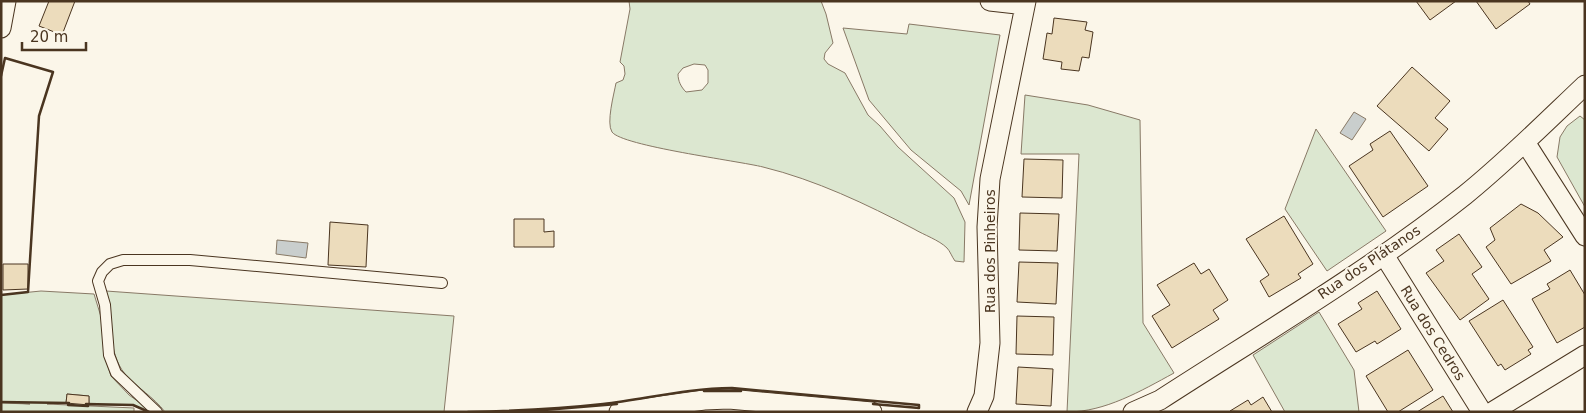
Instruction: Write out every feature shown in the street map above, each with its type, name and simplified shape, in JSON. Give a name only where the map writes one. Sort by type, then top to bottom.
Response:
[{"type":"street","points":[[1,28],[6,1]]},
{"type":"street","points":[[990,1],[1026,3]]},
{"type":"street","name":"Rua dos Pinheiros","points":[[977,412],[984,396],[990,343],[987,227],[990,179],[1026,3]]},
{"type":"street","name":"Rua dos Plátanos","points":[[1133,412],[1160,400],[1384,255],[1465,194],[1525,142],[1585,85]]},
{"type":"street","points":[[1525,142],[1585,236]]},
{"type":"street","name":"Rua dos Cedros","points":[[1384,255],[1482,412]]},
{"type":"street","points":[[1492,412],[1585,355]]},
{"type":"street","points":[[619,412],[704,400],[730,399],[872,412]]},
{"type":"lane","points":[[157,412],[116,373],[110,355],[105,305],[98,281],[102,272],[110,264],[123,260],[190,260],[442,283]]},
{"type":"green space","points":[[629,1],[821,1],[833,43],[825,53],[824,59],[828,64],[845,73],[868,115],[898,147],[954,198],[965,222],[964,262],[955,261],[947,248],[936,240],[840,193],[783,172],[636,143],[612,132],[610,128],[610,115],[612,101],[616,83],[623,80],[625,74],[624,66],[620,62],[630,9]],"holes":[[[694,64],[705,65],[708,70],[708,83],[702,90],[686,92],[680,84],[678,74],[683,68]]]},
{"type":"green space","points":[[909,24],[1000,35],[969,205],[961,191],[911,150],[869,100],[843,28],[907,34]]},
{"type":"green space","points":[[1025,95],[1088,105],[1140,120],[1143,323],[1174,373],[1122,399],[1081,411],[1067,412],[1079,154],[1021,154]]},
{"type":"green space","points":[[1580,116],[1585,120],[1585,207],[1557,157],[1560,137],[1567,126]]},
{"type":"green space","points":[[1316,129],[1386,231],[1327,271],[1285,209]]},
{"type":"green space","points":[[41,291],[94,294],[102,320],[105,357],[111,376],[129,395],[153,412],[133,405],[89,405],[89,396],[67,394],[66,403],[47,404],[134,408],[134,412],[1,412],[1,403],[30,404],[1,402],[1,295]]},
{"type":"green space","points":[[106,291],[454,316],[444,412],[165,412],[125,374],[119,365],[115,356],[111,334]]},
{"type":"green space","points":[[1319,312],[1354,370],[1359,412],[1285,412],[1253,355]]},
{"type":"shaded area","points":[[1354,112],[1366,119],[1352,140],[1340,133]]},
{"type":"shaded area","points":[[277,240],[308,243],[306,258],[276,254]]},
{"type":"building","points":[[49,1],[75,1],[62,35],[39,26]]},
{"type":"building","points":[[1416,1],[1456,1],[1430,20]]},
{"type":"building","points":[[1476,1],[1528,1],[1530,4],[1496,29]]},
{"type":"building","points":[[1054,18],[1087,22],[1085,30],[1093,32],[1089,58],[1082,57],[1079,71],[1061,69],[1062,62],[1043,59],[1047,33],[1052,34]]},
{"type":"building","points":[[1412,67],[1450,101],[1435,118],[1448,129],[1429,151],[1377,106]]},
{"type":"building","points":[[1390,131],[1428,186],[1383,217],[1349,166],[1373,150],[1370,144]]},
{"type":"building","points":[[1024,159],[1063,160],[1062,198],[1022,197]]},
{"type":"building","points":[[1521,204],[1538,213],[1563,237],[1544,250],[1551,261],[1511,284],[1486,247],[1495,240],[1490,228]]},
{"type":"building","points":[[1020,213],[1059,214],[1057,251],[1019,250]]},
{"type":"building","points":[[1284,216],[1313,264],[1298,274],[1301,278],[1269,297],[1260,281],[1269,275],[1246,239]]},
{"type":"building","points":[[514,219],[544,219],[544,232],[554,231],[554,247],[514,247]]},
{"type":"building","points":[[330,222],[368,225],[366,267],[328,265]]},
{"type":"building","points":[[1459,234],[1482,267],[1472,274],[1489,299],[1460,320],[1426,273],[1444,261],[1436,250]]},
{"type":"building","points":[[1019,262],[1058,263],[1056,304],[1017,302]]},
{"type":"building","points":[[1194,263],[1201,274],[1209,269],[1228,300],[1213,310],[1219,319],[1172,348],[1152,316],[1170,305],[1157,285]]},
{"type":"building","points":[[3,264],[28,264],[28,289],[3,290]]},
{"type":"building","points":[[1570,270],[1585,295],[1585,327],[1557,343],[1532,299],[1550,289],[1547,284]]},
{"type":"building","points":[[1377,291],[1401,329],[1377,344],[1375,341],[1356,352],[1338,324],[1362,309],[1358,303]]},
{"type":"building","points":[[1503,300],[1533,347],[1528,350],[1531,354],[1505,370],[1501,364],[1498,366],[1469,321]]},
{"type":"building","points":[[1017,316],[1054,317],[1053,355],[1016,354]]},
{"type":"building","points":[[1408,350],[1433,390],[1398,412],[1388,412],[1366,376]]},
{"type":"building","points":[[1018,367],[1053,369],[1051,406],[1016,404]]},
{"type":"building","points":[[67,394],[89,396],[89,405],[66,403]]},
{"type":"building","points":[[1443,396],[1453,412],[1417,412]]},
{"type":"building","points":[[1263,397],[1272,412],[1230,411],[1248,400],[1251,405]]},
{"type":"wall","points":[[1,76],[5,58],[53,72],[39,116],[28,292],[1,295]]},
{"type":"wall","points":[[468,412],[586,406],[716,388],[919,405],[919,408],[873,404]]},
{"type":"wall","points":[[704,391],[741,391]]},
{"type":"wall","points":[[1,402],[69,403]]},
{"type":"wall","points":[[86,404],[133,405],[149,412]]},
{"type":"wall","points":[[520,412],[617,404]]},
{"type":"wall","points":[[68,405],[88,406]]}]
